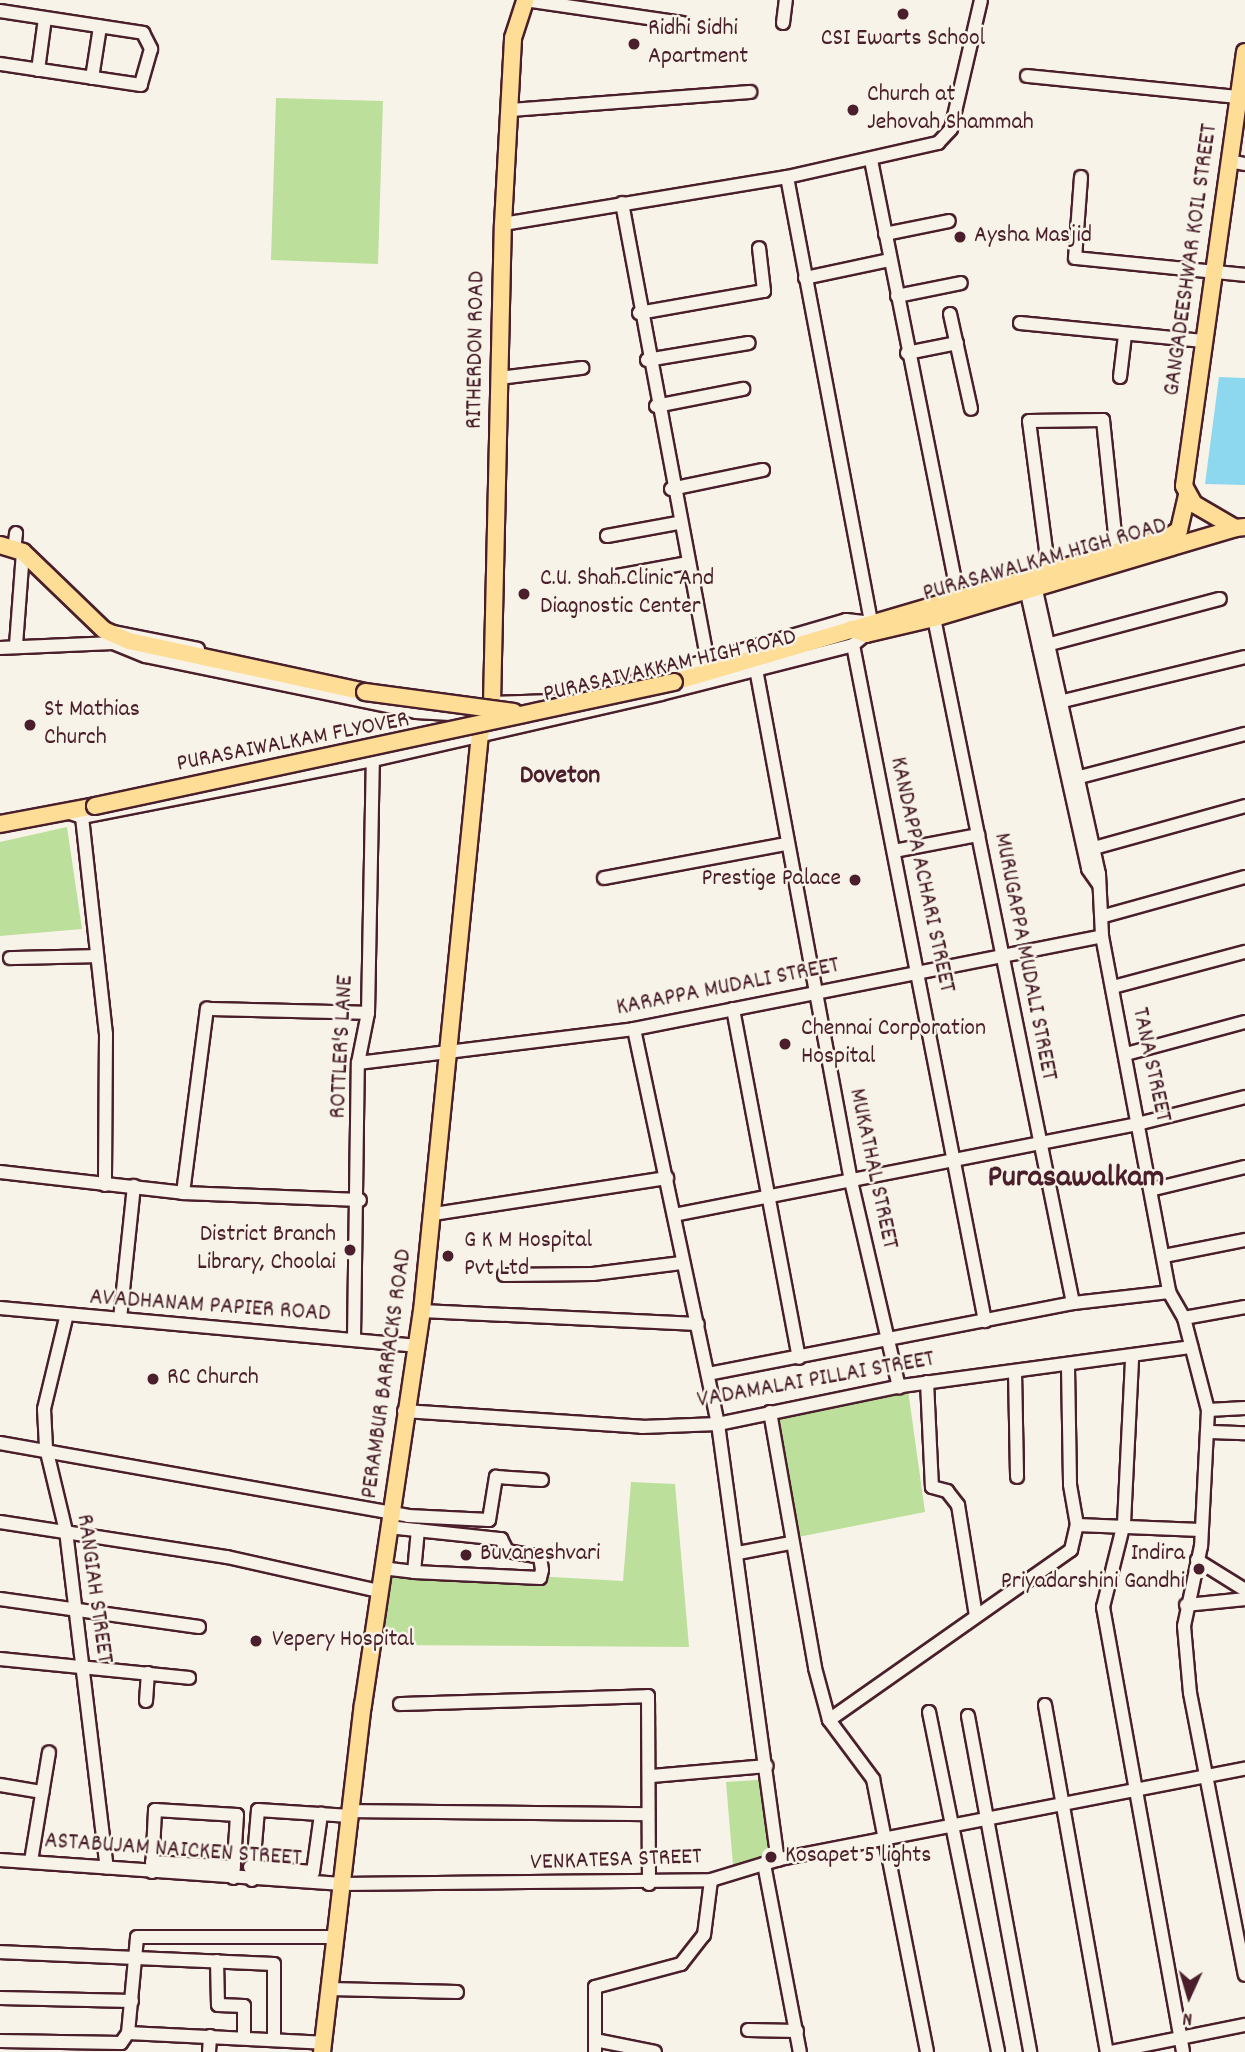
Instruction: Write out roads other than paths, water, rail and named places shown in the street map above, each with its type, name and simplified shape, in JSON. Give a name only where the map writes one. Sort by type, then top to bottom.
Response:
[{"type":"main road","name":"RITHERDON ROAD","points":[[485,719],[503,224],[513,38],[525,0]]},
{"type":"main road","name":"GANGADEESHWAR KOIL STREET","points":[[1184,474],[1213,271],[1237,163],[1239,97],[1245,52]]},
{"type":"main road","name":"PURASAWALKAM HIGH ROAD","points":[[861,630],[959,599],[1032,587],[1049,573],[1117,553],[1179,530],[1187,496],[1184,474]]},
{"type":"main road","name":"PURASAWALKAM HIGH ROAD","points":[[1187,496],[1240,527]]},
{"type":"main road","name":"PURASAWALKAM HIGH ROAD","points":[[861,630],[934,618],[1240,527]]},
{"type":"main road","points":[[12,549],[115,638]]},
{"type":"main road","name":"PURASAIWALKAM FLYOVER","points":[[0,824],[75,815],[95,806],[674,682],[834,635],[861,630]]},
{"type":"main road","name":"PURASAIWALKAM FLYOVER","points":[[115,638],[405,699],[527,714]]},
{"type":"main road","name":"PERAMBUR BARRACKS ROAD","points":[[323,2047],[382,1568],[404,1411],[418,1346],[485,719]]},
{"type":"street","points":[[525,0],[682,23]]},
{"type":"street","points":[[783,23],[786,0]]},
{"type":"street","points":[[503,224],[787,177],[938,143],[951,129],[981,0]]},
{"type":"street","points":[[0,11],[143,33],[151,49],[144,85],[0,64]]},
{"type":"street","points":[[38,70],[46,18]]},
{"type":"street","points":[[92,78],[100,27]]},
{"type":"street","points":[[1027,76],[1239,97]]},
{"type":"street","points":[[510,110],[750,92]]},
{"type":"street","points":[[871,160],[959,599]]},
{"type":"street","name":"KANDAPPA ACHARI STREET","points":[[787,177],[894,851],[920,972],[985,1321]]},
{"type":"street","points":[[1081,177],[1074,258],[1245,275]]},
{"type":"street","points":[[622,203],[671,489],[708,662]]},
{"type":"street","points":[[885,234],[949,221]]},
{"type":"street","points":[[639,313],[764,291],[759,248]]},
{"type":"street","points":[[805,278],[890,260]]},
{"type":"street","points":[[897,296],[961,283]]},
{"type":"street","points":[[950,314],[971,409]]},
{"type":"street","points":[[1020,323],[1203,341]]},
{"type":"street","points":[[1120,377],[1125,335]]},
{"type":"street","points":[[647,360],[749,343]]},
{"type":"street","points":[[908,353],[957,343]]},
{"type":"street","points":[[499,378],[582,368]]},
{"type":"street","points":[[656,406],[743,389]]},
{"type":"street","points":[[1049,573],[1029,421],[1103,420],[1117,553]]},
{"type":"street","points":[[671,489],[763,470]]},
{"type":"street","points":[[607,536],[678,523]]},
{"type":"street","points":[[16,533],[12,549],[16,645]]},
{"type":"street","points":[[617,576],[687,563]]},
{"type":"street","points":[[1032,587],[1042,646],[1074,779],[1088,869],[1099,885]]},
{"type":"street","points":[[1042,646],[1220,599]]},
{"type":"street","name":"MURUGAPPA MUDALI STREET","points":[[934,618],[1073,1303]]},
{"type":"street","points":[[105,1185],[106,1034],[75,815],[81,802],[451,721],[485,719],[708,662],[846,620],[861,630]]},
{"type":"street","points":[[115,638],[121,628],[421,695],[485,719]]},
{"type":"street","name":"PURASAIVAKKAM HIGH ROAD","points":[[485,719],[756,669],[861,630]]},
{"type":"street","points":[[0,648],[115,638],[146,656],[451,721]]},
{"type":"street","points":[[1055,704],[1245,657]]},
{"type":"street","name":"MUKATHAL STREET","points":[[756,669],[786,844],[851,1181],[899,1387]]},
{"type":"street","points":[[416,712],[421,695]]},
{"type":"street","points":[[75,815],[373,760],[448,743],[485,719]]},
{"type":"street","points":[[448,743],[451,721]]},
{"type":"street","points":[[1074,779],[1245,734]]},
{"type":"street","name":"ROTTLER'S LANE","points":[[354,1338],[360,1200],[358,1063],[368,1013],[373,760]]},
{"type":"street","name":"TANA STREET","points":[[1074,779],[1094,848],[1104,916],[1102,936],[1154,1189],[1169,1292],[1184,1318],[1208,1410],[1211,1432],[1198,1560],[1186,1605],[1190,1693],[1245,1975]]},
{"type":"street","points":[[1094,848],[1245,806]]},
{"type":"street","points":[[894,851],[978,835]]},
{"type":"street","points":[[604,878],[786,844]]},
{"type":"street","points":[[1104,916],[1245,877]]},
{"type":"street","name":"KARAPPA MUDALI STREET","points":[[358,1063],[634,1030],[1102,936]]},
{"type":"street","points":[[1112,986],[1245,952]]},
{"type":"street","points":[[10,958],[94,956]]},
{"type":"street","points":[[183,1193],[207,1009],[368,1013]]},
{"type":"street","points":[[733,1009],[771,1197],[799,1358]]},
{"type":"street","points":[[1126,1054],[1245,1022]]},
{"type":"street","points":[[634,1030],[667,1178],[681,1263],[698,1324],[718,1424],[738,1553],[778,1860]]},
{"type":"street","points":[[674,1215],[1141,1123],[1245,1097]]},
{"type":"street","points":[[1154,1189],[1245,1167]]},
{"type":"street","points":[[0,1172],[183,1193],[360,1200]]},
{"type":"street","points":[[434,1214],[667,1178]]},
{"type":"street","points":[[120,1319],[134,1186]]},
{"type":"street","points":[[1164,1256],[1245,1240]]},
{"type":"street","points":[[504,1275],[593,1274],[681,1263]]},
{"type":"street","points":[[708,1374],[1073,1303],[1169,1292]]},
{"type":"street","points":[[1184,1318],[1245,1307]]},
{"type":"street","name":"AVADHANAM PAPIER ROAD","points":[[0,1308],[66,1318],[120,1319],[354,1338],[418,1346]]},
{"type":"street","points":[[422,1311],[698,1324]]},
{"type":"street","name":"RANGIAH STREET","points":[[66,1318],[44,1409],[46,1448],[66,1531],[107,1868]]},
{"type":"street","name":"VADAMALAI PILLAI STREET","points":[[404,1411],[642,1427],[718,1424],[928,1382],[1132,1360],[1191,1347]]},
{"type":"street","points":[[1132,1360],[1124,1523],[1102,1607],[1133,1794],[1183,2052]]},
{"type":"street","points":[[829,1720],[1071,1550],[1077,1525],[1070,1492],[1068,1367]]},
{"type":"street","points":[[1015,1371],[1017,1477]]},
{"type":"street","points":[[928,1382],[932,1486],[947,1491],[958,1506],[976,1616]]},
{"type":"street","points":[[1208,1410],[1245,1408]]},
{"type":"street","points":[[770,1412],[791,1543],[829,1720],[873,1779],[927,2052]]},
{"type":"street","points":[[1211,1432],[1245,1433]]},
{"type":"street","points":[[0,1443],[46,1448],[389,1520],[418,1530],[501,1539],[507,1551],[540,1557],[542,1570],[540,1578],[382,1568]]},
{"type":"street","points":[[389,1520],[489,1520],[496,1477],[542,1480]]},
{"type":"street","points":[[0,1522],[66,1531],[379,1591]]},
{"type":"street","points":[[1077,1525],[1124,1523],[1201,1531]]},
{"type":"street","points":[[414,1572],[418,1530]]},
{"type":"street","points":[[738,1553],[791,1543]]},
{"type":"street","points":[[1198,1560],[1245,1590]]},
{"type":"street","points":[[0,1599],[199,1627]]},
{"type":"street","points":[[1186,1605],[1245,1599]]},
{"type":"street","points":[[0,1659],[189,1678]]},
{"type":"street","points":[[146,1701],[148,1673]]},
{"type":"street","points":[[400,1704],[648,1696],[652,1776]]},
{"type":"street","points":[[1045,1705],[1059,1809],[1109,2052],[1245,2025]]},
{"type":"street","points":[[929,1712],[998,2052]]},
{"type":"street","points":[[968,1716],[1030,2052]]},
{"type":"street","points":[[31,1861],[49,1752]]},
{"type":"street","points":[[649,1884],[646,1776],[767,1766]]},
{"type":"street","name":"VENKATESA STREET","points":[[342,1884],[649,1884],[711,1880],[778,1860],[887,1840],[951,1824],[988,1824],[1245,1769]]},
{"type":"street","points":[[0,1785],[42,1792]]},
{"type":"street","points":[[152,1867],[153,1812],[170,1810],[239,1816],[234,1873]]},
{"type":"street","points":[[321,1814],[315,1871],[251,1873],[258,1810],[321,1814],[647,1814]]},
{"type":"street","name":"ASTABUJAM NAICKEN STREET","points":[[0,1860],[107,1868],[152,1867],[251,1873],[342,1884]]},
{"type":"street","points":[[764,1864],[800,2052]]},
{"type":"street","points":[[655,2052],[595,2046],[595,1987],[681,1964],[704,1936],[711,1880]]},
{"type":"street","points":[[123,2043],[132,2001],[137,1937],[336,1937]]},
{"type":"street","points":[[0,1952],[135,1955],[274,1964],[274,2039]]},
{"type":"street","points":[[217,1961],[218,2006],[244,2006],[244,2037]]},
{"type":"street","points":[[330,1989],[457,1992]]},
{"type":"street","points":[[0,1998],[132,2001]]},
{"type":"street","points":[[748,2030],[797,2031]]},
{"type":"street","points":[[209,2052],[210,2036]]},
{"type":"street","points":[[0,2041],[123,2043],[210,2036],[274,2039],[323,2047]]},
{"type":"water","points":[[1219,377],[1245,378],[1245,485],[1205,484]]},
{"type":"place","name":"CSI Ewarts School","points":[[903,14]]},
{"type":"place","name":"Ridhi Sidhi Apartment","points":[[634,44]]},
{"type":"place","name":"Church at Jehovah Shammah","points":[[853,110]]},
{"type":"place","name":"Aysha Masjid","points":[[960,237]]},
{"type":"place","name":"C.U. Shah Clinic And Diagnostic Center","points":[[524,594]]},
{"type":"place","name":"St Mathias Church","points":[[30,725]]},
{"type":"place","name":"Prestige Palace","points":[[855,880]]},
{"type":"place","name":"Chennai Corporation Hospital","points":[[785,1044]]},
{"type":"place","name":"District Branch Library, Choolai","points":[[350,1250]]},
{"type":"place","name":"G K M Hospital Pvt Ltd","points":[[448,1256]]},
{"type":"place","name":"RC Church","points":[[153,1379]]},
{"type":"place","name":"Buvaneshvari","points":[[466,1555]]},
{"type":"place","name":"Indira Priyadarshini Gandhi","points":[[1199,1569]]},
{"type":"place","name":"Vepery Hospital","points":[[256,1641]]},
{"type":"place","name":"Kosapet 5 lights","points":[[771,1857]]},
{"type":"district","name":"Doveton","points":[[560,777]]},
{"type":"district","name":"Purasawalkam","points":[[1076,1179]]}]
